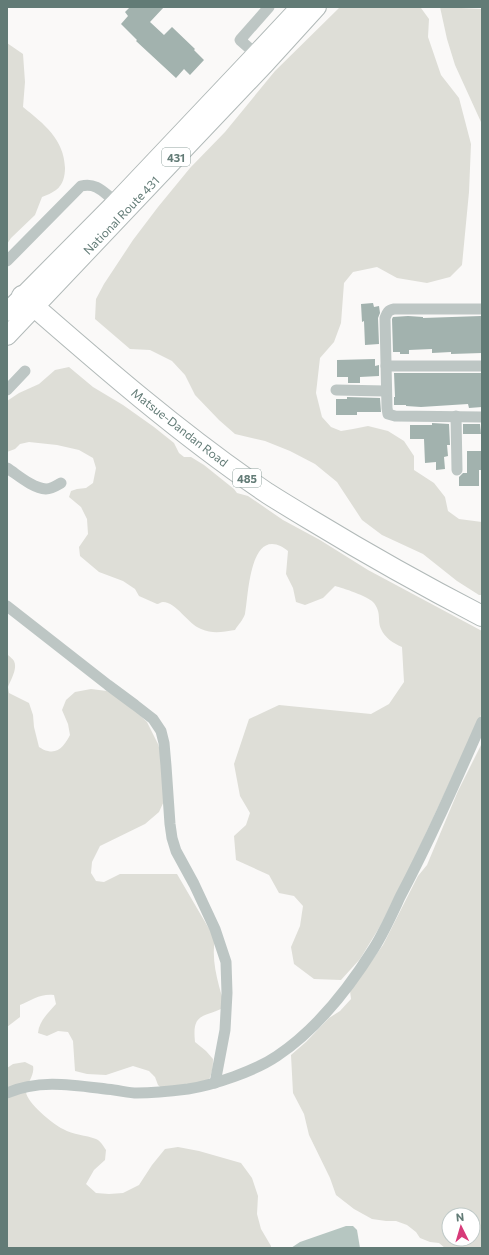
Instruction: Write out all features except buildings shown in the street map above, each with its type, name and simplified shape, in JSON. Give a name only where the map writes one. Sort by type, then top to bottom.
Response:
[{"type":"highway","name":"National Route 431","points":[[7,336],[28,302],[116,202],[300,7]]},
{"type":"highway","name":"National Route 431","points":[[7,312],[28,302],[265,64],[317,7]]},
{"type":"highway","name":"Matsue-Dandan Road","points":[[28,302],[161,415],[268,494],[406,576],[482,616]]},
{"type":"street","points":[[256,54],[240,40],[269,7]]},
{"type":"street","points":[[7,261],[81,186],[93,185],[98,187],[116,202]]},
{"type":"street","points":[[482,309],[390,310],[385,318],[386,391],[388,414],[391,416],[482,417]]},
{"type":"street","points":[[386,366],[482,366]]},
{"type":"street","points":[[7,390],[25,371]]},
{"type":"street","points":[[336,390],[386,391]]},
{"type":"street","points":[[456,416],[457,470]]},
{"type":"street","points":[[7,468],[30,484],[46,489],[53,488],[61,483]]},
{"type":"street","points":[[7,606],[153,719],[161,731],[172,838],[176,851],[216,929],[226,962],[227,985],[225,1030],[215,1083]]},
{"type":"street","points":[[7,1093],[21,1087],[52,1084],[75,1085],[137,1093],[190,1089],[215,1083],[256,1067],[276,1057],[304,1035],[327,1012],[355,976],[374,948],[415,869],[482,722]]},
{"type":"shaded area","points":[[340,7],[421,8],[429,19],[428,37],[441,75],[459,98],[471,144],[469,192],[462,265],[450,277],[427,283],[397,278],[377,267],[353,272],[344,283],[341,323],[334,342],[320,358],[316,393],[322,417],[331,427],[341,431],[368,426],[388,431],[404,441],[414,456],[414,470],[434,483],[445,497],[448,511],[459,519],[482,522],[482,595],[479,595],[457,581],[423,554],[382,535],[362,520],[337,482],[315,464],[290,451],[265,441],[235,434],[195,395],[185,375],[172,361],[150,350],[130,349],[95,319],[96,299],[104,284],[133,240],[158,207],[190,168],[225,132],[275,71]]},
{"type":"shaded area","points":[[440,7],[482,9],[482,137],[481,122],[455,65],[447,39]]},
{"type":"shaded area","points":[[7,43],[23,54],[25,82],[23,107],[45,126],[57,140],[64,158],[65,168],[64,177],[60,186],[42,197],[35,215],[11,238],[7,244]]},
{"type":"shaded area","points":[[69,367],[93,387],[123,405],[154,427],[174,443],[179,453],[184,457],[191,457],[204,465],[237,493],[248,496],[283,520],[320,540],[368,570],[482,631],[482,713],[413,861],[379,928],[360,959],[341,980],[314,979],[294,964],[291,947],[300,926],[303,906],[294,896],[279,893],[269,875],[236,860],[234,836],[246,825],[250,813],[240,796],[234,764],[249,719],[279,705],[371,714],[389,704],[404,682],[402,647],[387,638],[381,629],[377,609],[373,602],[349,590],[335,586],[323,598],[305,605],[296,602],[293,588],[286,574],[288,551],[282,547],[272,544],[264,546],[258,553],[251,573],[245,614],[235,630],[230,631],[205,631],[191,623],[177,609],[168,603],[163,602],[157,604],[139,596],[135,589],[123,581],[99,572],[80,556],[79,547],[88,534],[87,519],[81,507],[69,497],[71,491],[86,488],[93,483],[96,468],[93,458],[79,450],[57,445],[29,442],[20,444],[15,449],[7,452],[7,401],[19,393],[39,384],[55,370]]},
{"type":"shaded area","points":[[7,654],[15,664],[8,687],[9,693],[29,703],[33,715],[34,727],[39,747],[46,751],[52,752],[62,747],[70,735],[68,724],[62,710],[66,700],[75,692],[91,689],[107,691],[130,706],[147,722],[158,744],[163,762],[165,799],[159,812],[145,824],[100,846],[92,862],[91,873],[96,881],[104,882],[120,874],[177,874],[215,939],[214,962],[223,1000],[223,1008],[200,1018],[195,1026],[194,1033],[195,1042],[213,1059],[211,1074],[204,1088],[168,1094],[158,1085],[155,1077],[149,1071],[133,1066],[106,1075],[87,1074],[75,1071],[73,1041],[68,1032],[58,1031],[47,1036],[38,1033],[42,1021],[56,1004],[54,995],[41,996],[20,1005],[20,1017],[7,1027]]},
{"type":"shaded area","points":[[482,743],[482,1248],[444,1247],[481,1247],[481,1207],[441,1207],[441,1245],[420,1238],[416,1232],[407,1225],[396,1221],[372,1219],[354,1209],[336,1195],[330,1178],[309,1135],[304,1114],[293,1093],[291,1055],[329,1018],[340,1011],[351,999],[350,991],[383,945],[418,876],[427,865],[458,791]]},
{"type":"shaded area","points":[[25,1062],[33,1066],[33,1073],[26,1089],[27,1097],[31,1102],[47,1118],[59,1126],[71,1133],[97,1140],[106,1150],[105,1160],[94,1170],[86,1184],[96,1193],[123,1193],[139,1185],[165,1149],[178,1147],[199,1151],[241,1163],[252,1178],[258,1196],[257,1214],[261,1229],[271,1248],[7,1248],[7,1068],[13,1064]]},
{"type":"shaded area","points":[[346,1226],[353,1226],[357,1230],[360,1248],[291,1248],[300,1242]]}]
